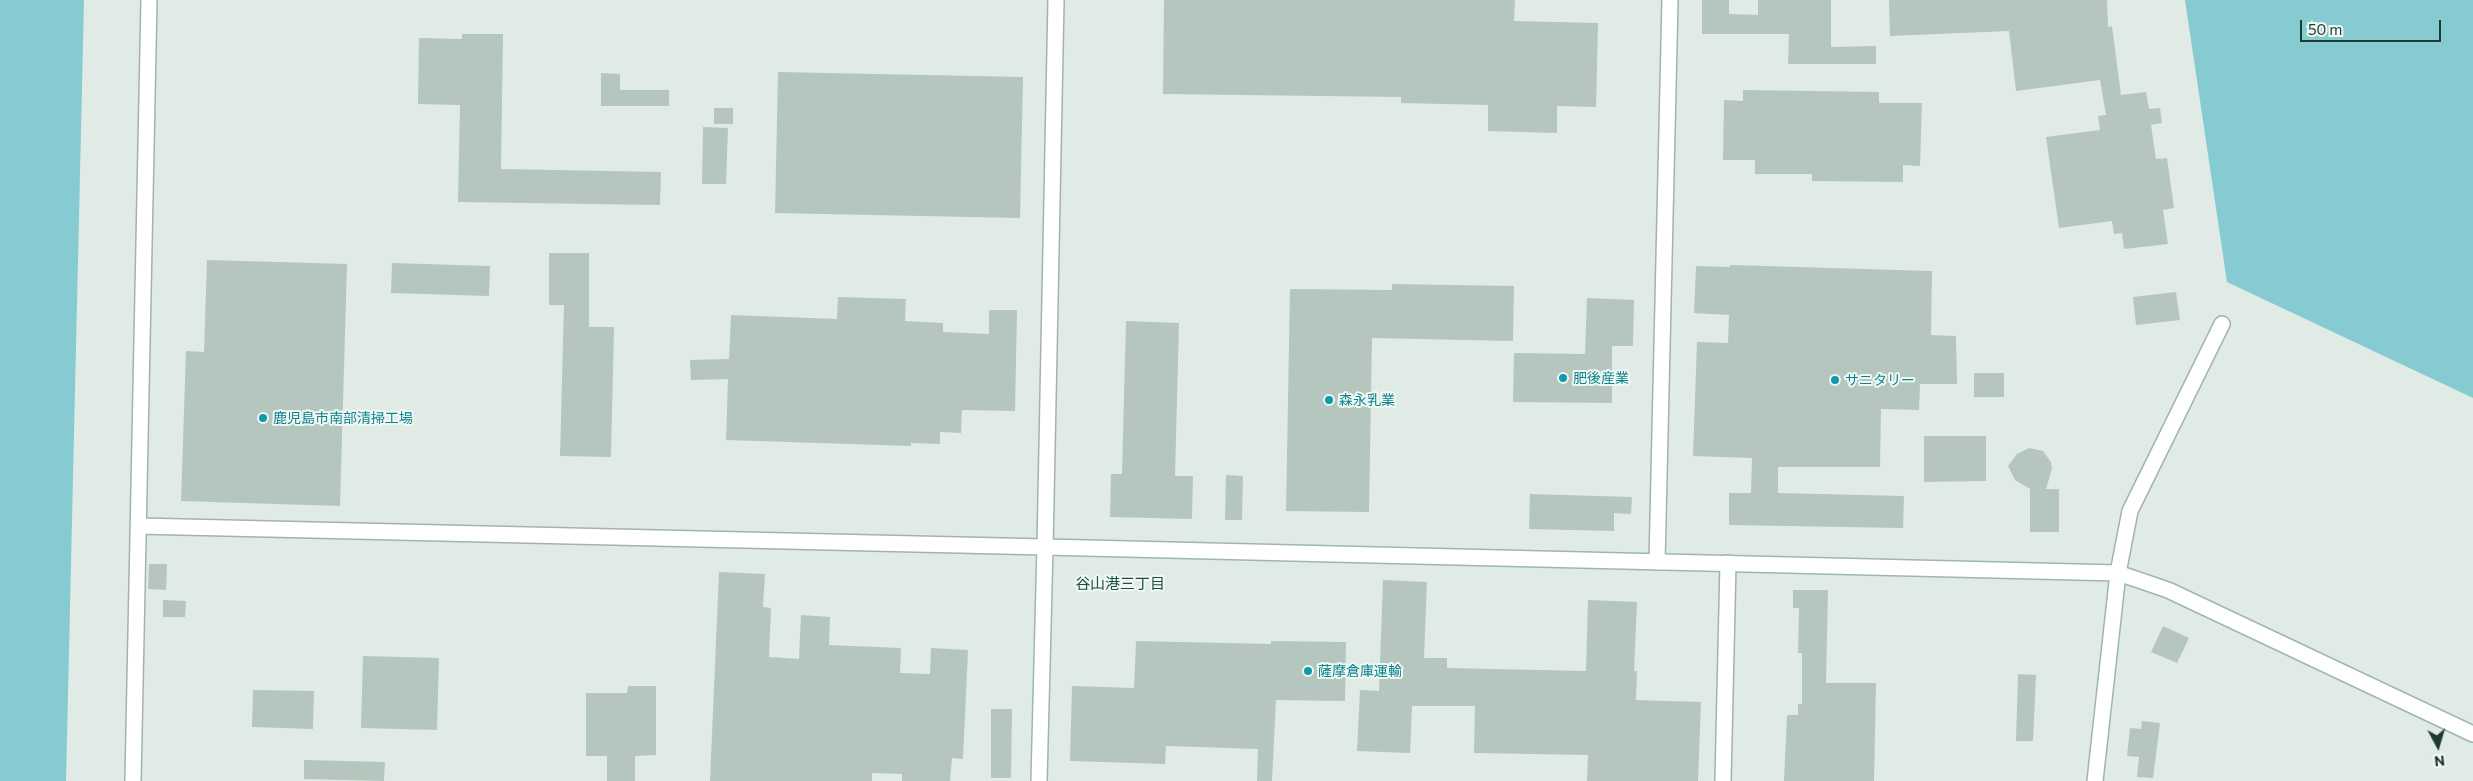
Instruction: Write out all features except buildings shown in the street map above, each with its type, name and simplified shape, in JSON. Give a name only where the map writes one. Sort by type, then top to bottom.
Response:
[{"type":"street","points":[[133,781],[150,0]]},
{"type":"street","points":[[1039,781],[1056,0]]},
{"type":"street","points":[[1657,562],[1670,0]]},
{"type":"street","points":[[2095,781],[2118,573],[2130,511],[2222,324]]},
{"type":"street","points":[[138,526],[2118,573],[2168,590],[2473,734]]},
{"type":"street","points":[[1723,781],[1728,563]]},
{"type":"water","points":[[0,0],[84,0],[66,781],[0,781]]},
{"type":"water","points":[[2185,0],[2473,0],[2473,398],[2227,282]]},
{"type":"place","name":"肥後産業","points":[[1563,378]]},
{"type":"place","name":"サニタリー","points":[[1835,380]]},
{"type":"place","name":"森永乳業","points":[[1329,400]]},
{"type":"place","name":"鹿児島市南部清掃工場","points":[[263,418]]},
{"type":"place","name":"薩摩倉庫運輸","points":[[1308,671]]},
{"type":"district","name":"谷山港三丁目","points":[[1120,584]]}]
